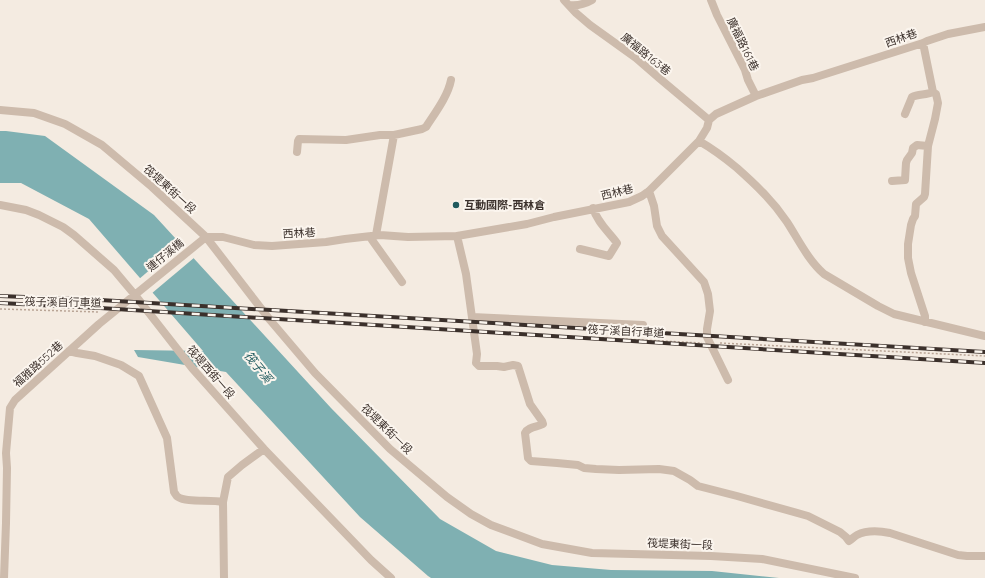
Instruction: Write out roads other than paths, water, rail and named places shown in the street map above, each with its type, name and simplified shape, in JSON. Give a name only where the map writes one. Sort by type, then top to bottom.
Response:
[{"type":"street","name":"廣福路163巷","points":[[566,2],[572,5],[583,4],[592,0]]},
{"type":"street","name":"廣福路161巷","points":[[711,0],[756,96]]},
{"type":"street","name":"廣福路163巷","points":[[566,2],[590,25],[636,58],[709,120]]},
{"type":"street","name":"西林巷","points":[[202,239],[223,236],[254,245],[272,246],[326,242],[373,236],[457,236],[527,224],[593,208],[629,202],[649,191],[699,142],[707,128],[709,120],[716,114],[756,96],[802,80],[813,78],[948,34],[985,27]]},
{"type":"street","points":[[923,43],[933,92],[936,94],[938,103],[928,146],[925,194],[924,197],[916,204],[915,216],[911,226],[908,244],[908,258],[911,273],[924,310],[925,322]]},
{"type":"street","points":[[297,152],[299,139],[346,140],[380,135],[394,135],[422,130],[426,127],[450,87],[451,80]]},
{"type":"street","points":[[905,114],[912,97],[933,92]]},
{"type":"street","name":"筏堤東街一段","points":[[0,110],[34,113],[65,124],[102,145],[152,187],[202,239],[315,373],[390,449],[447,497],[471,514],[491,525],[542,544],[592,552],[762,559],[855,578]]},
{"type":"street","points":[[394,135],[372,240],[402,282]]},
{"type":"street","points":[[699,142],[712,148],[720,154],[768,197],[786,221],[816,267],[824,274],[894,314],[985,336]]},
{"type":"street","points":[[892,181],[905,180],[906,163],[912,154],[913,148],[917,145],[928,146]]},
{"type":"street","points":[[649,191],[654,206],[656,226],[662,236],[704,282],[708,294],[710,311],[707,337],[728,380]]},
{"type":"street","name":"筏堤西街一段","points":[[0,205],[26,210],[63,227],[114,270],[137,293],[192,368],[264,449],[371,560],[391,578]]},
{"type":"street","points":[[580,249],[609,256],[617,243],[598,220],[593,208]]},
{"type":"street","points":[[457,236],[466,274],[477,354],[476,363],[479,366],[518,366],[530,404],[543,424],[530,428],[526,430],[525,433],[528,458],[531,461],[578,465],[584,468],[596,469],[659,469],[674,471],[698,486],[808,516],[840,532],[849,541],[858,534],[880,531],[958,555],[985,556]]},
{"type":"street","name":"連仔溪橋","points":[[137,293],[202,239]]},
{"type":"street","name":"福雅路552巷","points":[[4,578],[3,524],[7,468],[6,453],[10,408],[14,400],[99,324],[137,293]]},
{"type":"street","points":[[472,317],[643,325]]},
{"type":"street","points":[[69,351],[95,356],[121,366],[139,376],[167,438],[174,492],[179,498],[192,500],[216,500],[223,502]]},
{"type":"street","points":[[224,578],[223,502],[228,478],[242,465],[264,449]]},
{"type":"water","name":"筏子溪","points":[[0,131],[45,136],[154,215],[331,408],[440,519],[496,551],[552,565],[611,570],[712,571],[779,578],[431,578],[360,517],[226,372],[138,357],[134,350],[203,351],[89,219],[21,183],[0,183]]},
{"type":"railway","points":[[0,296],[100,300],[985,352]]},
{"type":"railway","points":[[0,303],[985,363]]},
{"type":"place","name":"互動國際-西林倉","points":[[456,205]]}]
